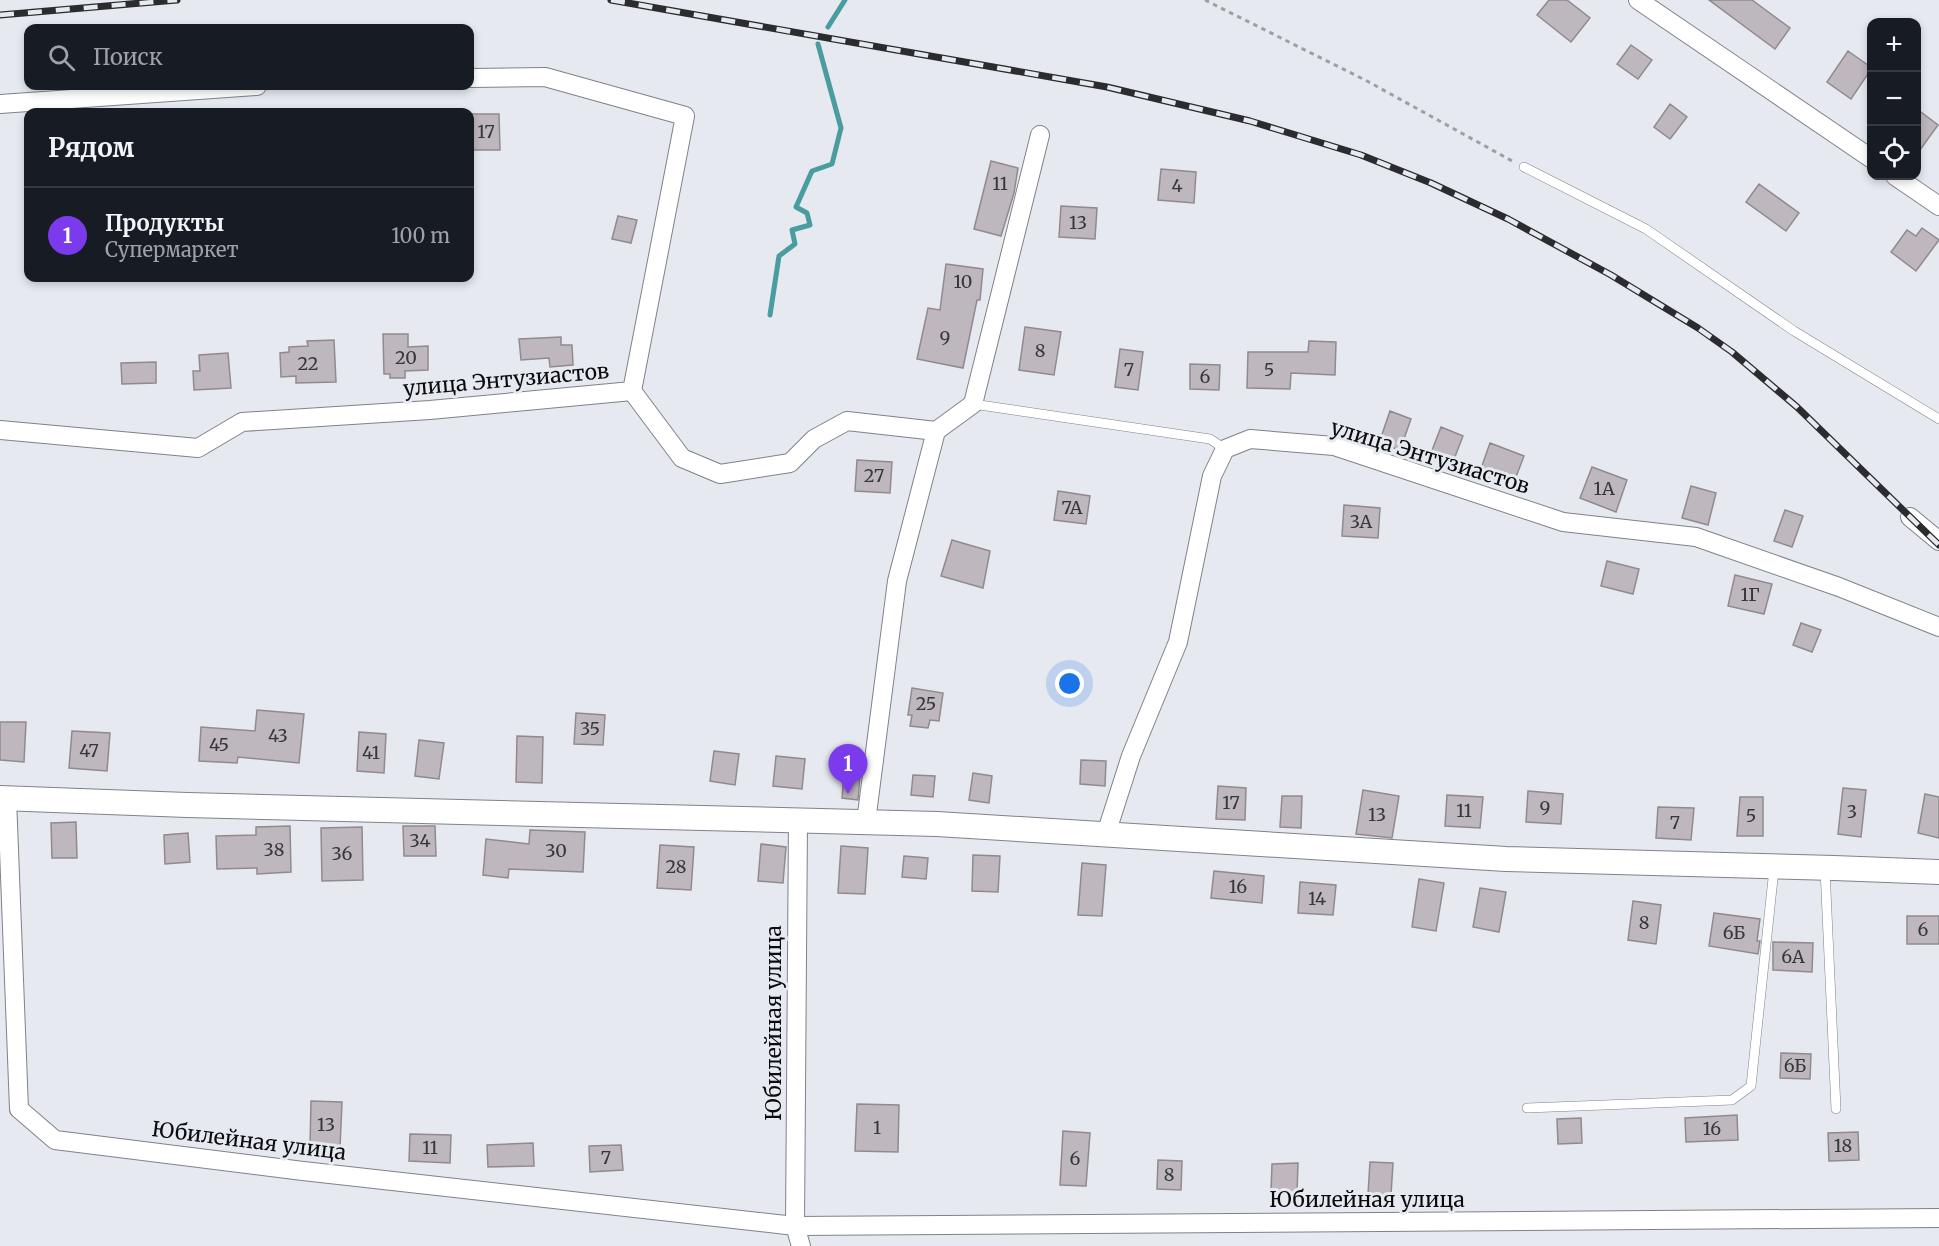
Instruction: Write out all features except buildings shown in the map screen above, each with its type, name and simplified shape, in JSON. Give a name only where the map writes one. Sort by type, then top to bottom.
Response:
[{"type":"street","points":[[1638,0],[1867,156]]},
{"type":"street","name":"улица Энтузиастов","points":[[0,430],[198,448],[242,422],[430,410],[632,391],[685,116],[545,77],[474,78]]},
{"type":"street","points":[[0,104],[200,90]]},
{"type":"street","points":[[866,822],[897,581],[936,431],[973,404],[1040,135]]},
{"type":"street","points":[[1901,180],[1939,206]]},
{"type":"street","points":[[632,391],[682,458],[720,474],[790,463],[814,439],[847,421],[936,431]]},
{"type":"street","name":"улица Энтузиастов","points":[[1225,449],[1250,439],[1334,446],[1563,522],[1696,537],[1839,587],[1939,627]]},
{"type":"street","points":[[1106,834],[1131,756],[1178,642],[1212,476],[1225,449]]},
{"type":"street","points":[[1910,517],[1939,541]]},
{"type":"street","points":[[3,798],[188,805],[937,824],[1506,860],[1825,867],[1939,872]]},
{"type":"street","name":"Юбилейная улица","points":[[3,798],[19,1109],[55,1140],[303,1171],[795,1226],[1939,1218]]},
{"type":"street","name":"Юбилейная улица","points":[[798,820],[795,1226],[801,1246]]},
{"type":"lane","points":[[1524,167],[1646,229],[1794,331],[1939,419]]},
{"type":"lane","points":[[973,404],[1210,439],[1225,449]]},
{"type":"lane","points":[[1527,1108],[1731,1100],[1751,1086],[1774,866]]},
{"type":"lane","points":[[1825,867],[1836,1109]]},
{"type":"path","points":[[1205,0],[1367,81],[1524,167]]},
{"type":"waterway","points":[[828,27],[845,0]]},
{"type":"waterway","points":[[770,315],[779,256],[795,244],[792,230],[810,225],[807,213],[796,207],[812,171],[832,164],[841,128],[818,44]]},
{"type":"railway","points":[[0,15],[177,0]]},
{"type":"railway","points":[[611,0],[1107,87],[1250,121],[1361,155],[1431,183],[1508,219],[1611,275],[1698,328],[1732,352],[1797,407],[1939,545]]},
{"type":"place","name":"Продукты","points":[[848,794]]}]
